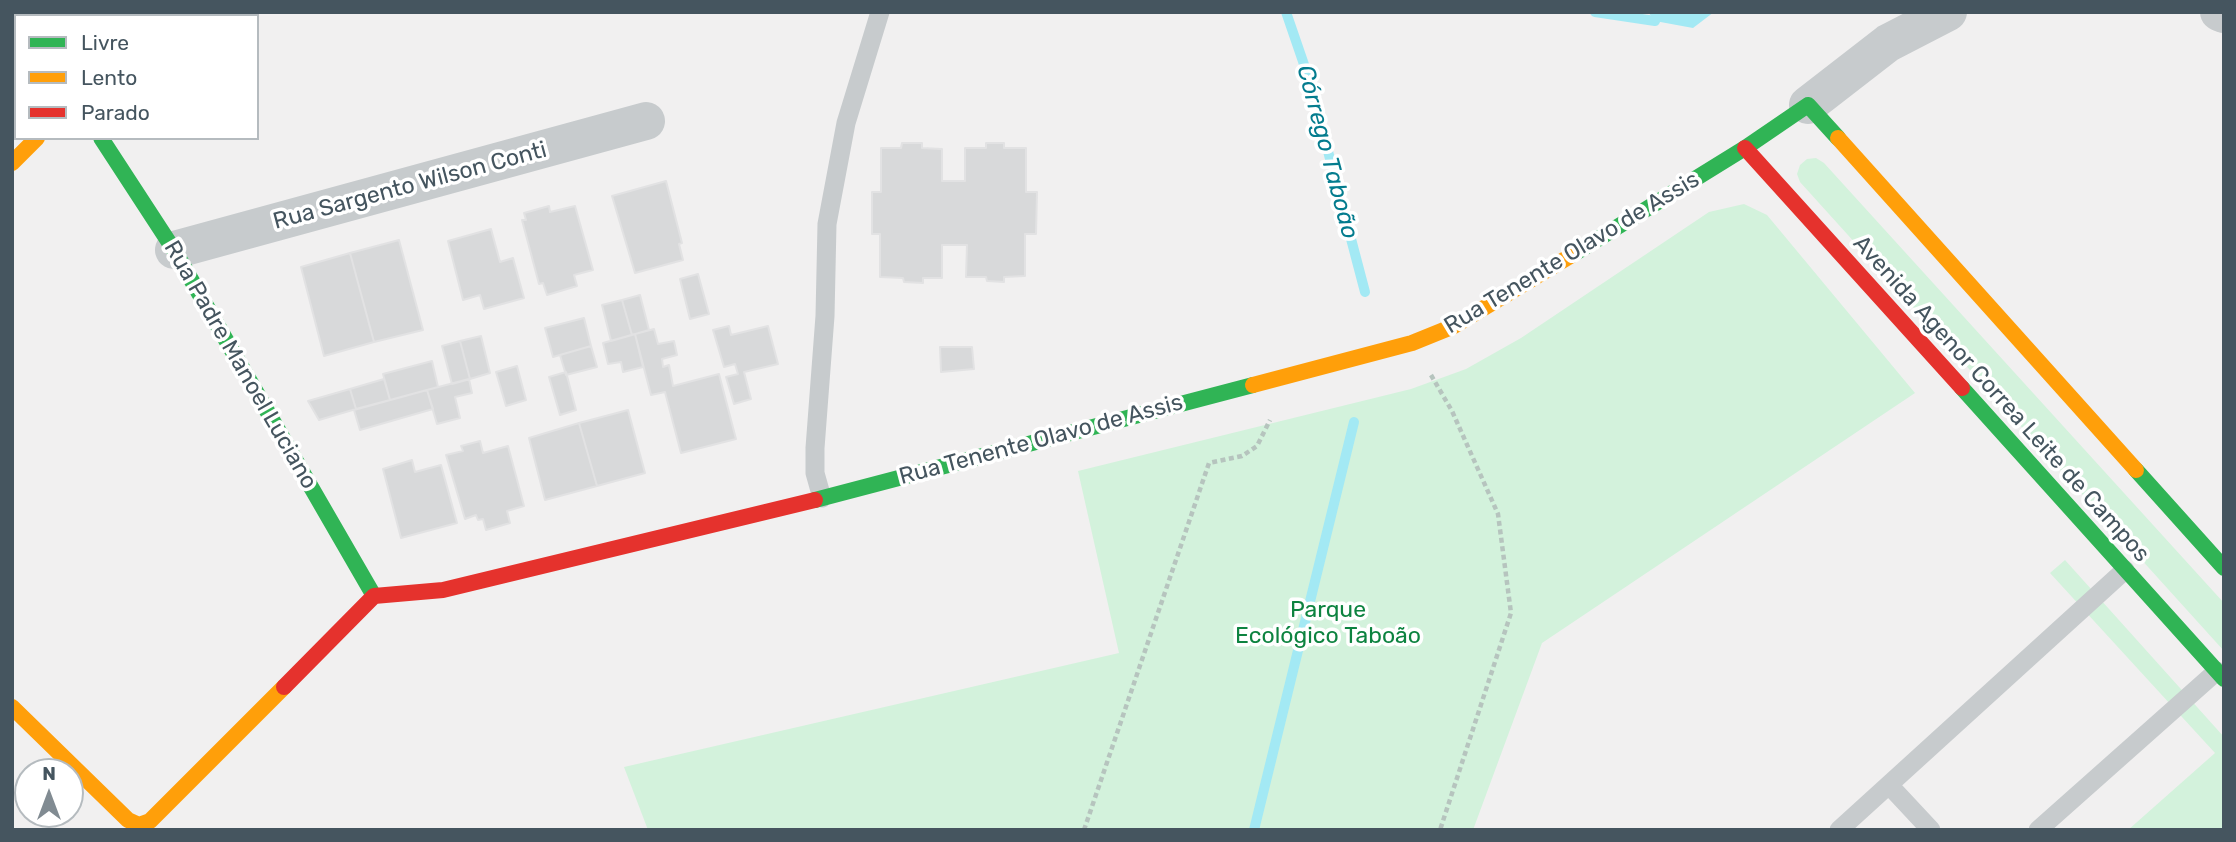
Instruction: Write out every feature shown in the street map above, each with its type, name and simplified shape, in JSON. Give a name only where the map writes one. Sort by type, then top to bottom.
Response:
[{"type":"street","name":"Rua Tenente Olavo de Assis","points":[[374,596],[443,590],[822,498],[1412,343],[1454,326],[1491,305],[1745,148],[1808,105],[1888,43],[1948,12]]},
{"type":"street","points":[[1808,105],[2224,568]]},
{"type":"street","name":"Rua Sargento Wilson Conti","points":[[174,250],[646,121]]},
{"type":"street","points":[[12,163],[35,140]]},
{"type":"street","name":"Rua Padre Manoel Luciano","points":[[103,140],[174,250],[374,596]]},
{"type":"street","name":"Avenida Agenor Correa Leite de Campos","points":[[1745,148],[2220,675]]},
{"type":"street","points":[[12,707],[128,820],[139,825],[150,821],[374,596]]},
{"type":"lane","points":[[822,498],[815,473],[815,448],[825,316],[827,224],[846,123],[880,12]]},
{"type":"lane","points":[[1839,830],[2124,570]]},
{"type":"lane","points":[[2038,830],[2220,675]]},
{"type":"lane","points":[[1889,785],[1931,830]]},
{"type":"path","points":[[1412,343],[1452,411],[1498,514],[1511,613],[1440,830]]},
{"type":"path","points":[[1084,830],[1209,463],[1242,456],[1257,446],[1293,375]]},
{"type":"green space","points":[[1816,158],[1824,163],[2224,603],[2224,651],[1800,182],[1797,174],[1800,165],[1807,159]]},
{"type":"green space","name":"Parque Ecológico Taboão","points":[[1744,204],[1767,215],[1915,393],[1542,643],[1473,830],[648,830],[624,767],[1119,653],[1078,471],[1411,389],[1466,369],[1521,338],[1709,212]]},
{"type":"green space","points":[[2065,560],[2224,737],[2224,830],[2128,830],[2215,753],[2050,573]]},
{"type":"water","points":[[1648,12],[1714,12],[1693,28],[1655,21]]},
{"type":"building","points":[[902,143],[922,143],[922,148],[942,149],[942,181],[965,181],[965,148],[986,148],[986,143],[1004,143],[1004,148],[1026,148],[1026,192],[1037,192],[1036,234],[1025,234],[1025,276],[1004,277],[1004,282],[987,281],[986,277],[966,277],[967,245],[942,245],[942,278],[923,278],[923,283],[904,282],[903,278],[880,277],[880,234],[872,234],[872,192],[881,192],[881,148],[901,148]]},
{"type":"building","points":[[666,181],[682,243],[679,244],[683,260],[635,273],[612,196]]},
{"type":"building","points":[[549,206],[550,212],[575,206],[593,270],[574,275],[577,286],[547,295],[543,283],[539,284],[522,220],[526,220],[524,213]]},
{"type":"building","points":[[491,229],[500,262],[513,258],[524,298],[484,309],[480,295],[463,300],[448,241]]},
{"type":"building","points":[[399,240],[423,330],[374,342],[350,253]]},
{"type":"building","points":[[350,253],[374,342],[324,356],[301,267]]},
{"type":"building","points":[[698,274],[709,314],[690,319],[680,279]]},
{"type":"building","points":[[640,295],[649,330],[632,335],[622,300]]},
{"type":"building","points":[[622,300],[632,335],[611,341],[602,305]]},
{"type":"building","points":[[584,318],[591,346],[553,357],[545,328]]},
{"type":"building","points":[[729,326],[731,335],[768,326],[778,364],[744,372],[751,399],[734,404],[726,377],[738,374],[735,364],[724,367],[713,330]]},
{"type":"building","points":[[654,329],[658,344],[674,341],[677,355],[662,359],[663,367],[669,365],[673,386],[719,374],[736,439],[681,453],[665,392],[651,395],[635,334]]},
{"type":"building","points":[[635,334],[643,367],[623,372],[621,362],[608,364],[603,343]]},
{"type":"building","points":[[481,336],[490,373],[470,379],[460,341]]},
{"type":"building","points":[[460,341],[470,379],[452,384],[442,346]]},
{"type":"building","points":[[591,346],[597,367],[566,375],[560,355]]},
{"type":"building","points":[[940,347],[972,347],[974,369],[941,372]]},
{"type":"building","points":[[432,361],[438,387],[390,400],[383,374]]},
{"type":"building","points":[[517,366],[526,400],[506,406],[496,372]]},
{"type":"building","points":[[566,372],[576,410],[560,415],[549,377]]},
{"type":"building","points":[[384,379],[390,400],[356,409],[350,389]]},
{"type":"building","points":[[469,379],[472,393],[455,397],[460,418],[437,424],[427,390]]},
{"type":"building","points":[[350,389],[356,409],[319,420],[308,401]]},
{"type":"building","points":[[427,390],[433,409],[360,430],[354,410]]},
{"type":"building","points":[[628,410],[645,473],[597,486],[579,423]]},
{"type":"building","points":[[579,423],[597,486],[545,500],[529,438]]},
{"type":"building","points":[[480,441],[483,453],[508,446],[524,506],[507,511],[510,523],[486,530],[483,519],[478,520],[476,515],[465,519],[446,455],[463,451],[461,446]]},
{"type":"building","points":[[412,460],[415,472],[441,465],[457,523],[401,538],[383,469]]},
{"type":"waterway","name":"Córrego Taboão","points":[[1286,12],[1309,79],[1365,292]]},
{"type":"waterway","points":[[1595,12],[1655,21],[1659,12]]},
{"type":"waterway","name":"Córrego Taboão","points":[[1254,830],[1354,422]]},
{"type":"traffic: fast","points":[[1572,255],[1745,148],[1808,105],[1838,138]]},
{"type":"traffic: fast","points":[[102,140],[174,250],[374,596]]},
{"type":"traffic: fast","points":[[815,500],[1253,385]]},
{"type":"traffic: fast","points":[[1962,388],[2224,679]]},
{"type":"traffic: fast","points":[[2136,470],[2224,568]]},
{"type":"traffic: slow","points":[[1838,138],[2136,470]]},
{"type":"traffic: slow","points":[[12,163],[35,140]]},
{"type":"traffic: slow","points":[[1253,385],[1412,343],[1454,326],[1572,255]]},
{"type":"traffic: slow","points":[[12,707],[128,820],[139,825],[150,821],[284,687]]},
{"type":"traffic: jam","points":[[1745,148],[1962,388]]},
{"type":"traffic: jam","points":[[284,687],[374,596],[443,590],[815,500]]}]
